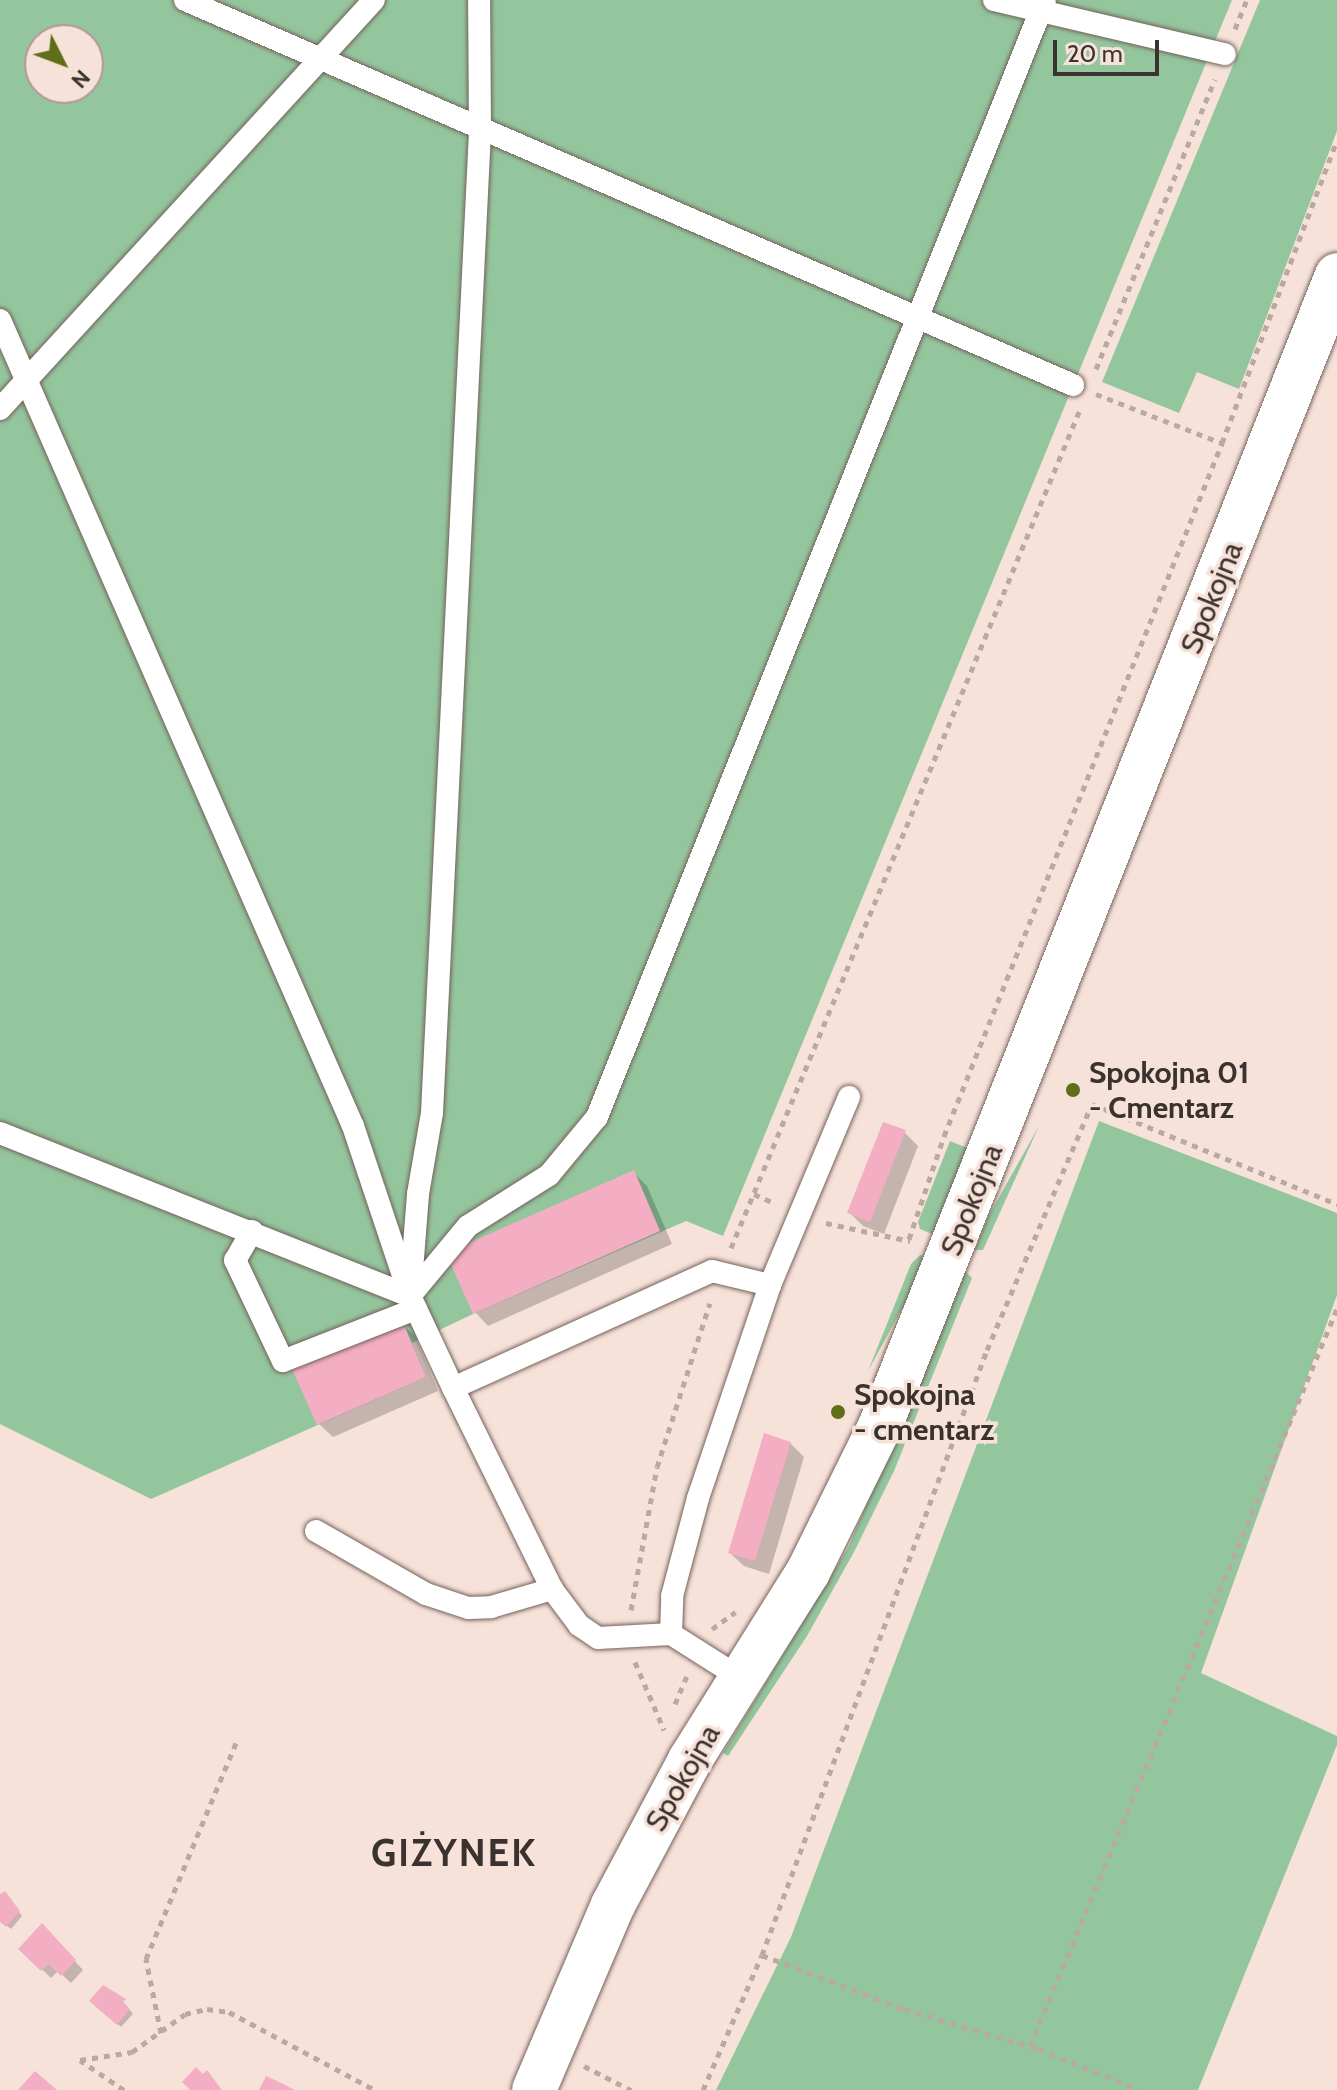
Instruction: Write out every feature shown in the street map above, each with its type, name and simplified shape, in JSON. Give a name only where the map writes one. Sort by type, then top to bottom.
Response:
[{"type":"street","name":"Spokojna","points":[[534,2090],[577,2056],[613,1905],[672,1744],[742,1679],[843,1503],[950,1253],[1337,275]]},
{"type":"lane","points":[[185,0],[1080,388]]},
{"type":"lane","points":[[0,409],[374,0]]},
{"type":"lane","points":[[413,1302],[418,1194],[432,1113],[480,130],[479,0]]},
{"type":"lane","points":[[994,0],[1042,6],[1225,54]]},
{"type":"lane","points":[[252,1231],[235,1260],[283,1361],[413,1302],[468,1226],[549,1175],[597,1117],[919,320],[1042,6]]},
{"type":"lane","points":[[0,320],[353,1126],[413,1302],[552,1589],[579,1625],[598,1638],[627,1633],[671,1634],[698,1648],[742,1679]]},
{"type":"lane","points":[[671,1634],[672,1596],[698,1498],[770,1285],[849,1097]]},
{"type":"lane","points":[[0,1133],[252,1231],[413,1302]]},
{"type":"lane","points":[[453,1388],[712,1271],[770,1285]]},
{"type":"lane","points":[[316,1531],[426,1594],[468,1608],[491,1607],[552,1589]]},
{"type":"path","points":[[672,1744],[641,1684],[627,1633],[657,1467],[720,1272],[1080,388],[1247,0]]},
{"type":"path","points":[[905,1254],[913,1216],[1222,443],[1337,141]]},
{"type":"path","points":[[1080,388],[1222,443]]},
{"type":"path","points":[[703,2090],[762,1955],[987,1350],[1092,1104],[1337,1204]]},
{"type":"path","points":[[754,1194],[799,1214],[950,1253]]},
{"type":"path","points":[[1030,2046],[1337,1309]]},
{"type":"path","points":[[672,1744],[698,1648],[719,1619],[745,1603]]},
{"type":"path","points":[[161,2033],[146,1959],[238,1738]]},
{"type":"path","points":[[762,1955],[904,2009],[1030,2046],[1141,2090]]},
{"type":"path","points":[[124,2090],[80,2060],[132,2052],[185,2014],[229,2012],[375,2090]]},
{"type":"path","points":[[577,2056],[582,2079]]},
{"type":"path","points":[[577,2056],[631,2090]]},
{"type":"green space","points":[[0,0],[1232,0],[723,1236],[686,1221],[473,1314],[412,1343],[426,1377],[151,1499],[0,1424]]},
{"type":"green space","points":[[1260,0],[1337,0],[1337,131],[1239,389],[1197,372],[1179,413],[1102,382]]},
{"type":"green space","points":[[1099,1121],[1337,1213],[1337,1295],[1201,1673],[1337,1736],[1337,1745],[1198,2090],[716,2090],[791,1937]]},
{"type":"green space","points":[[1039,1126],[983,1250],[974,1250],[989,1215]]},
{"type":"green space","points":[[950,1141],[972,1150],[937,1236],[920,1229],[918,1222]]},
{"type":"green space","points":[[920,1255],[930,1257],[868,1371],[911,1264]]},
{"type":"green space","points":[[965,1271],[972,1278],[894,1471],[807,1636],[728,1756],[723,1753],[849,1546]]},
{"type":"building","points":[[883,1122],[906,1130],[870,1222],[847,1213]]},
{"type":"building","points":[[634,1170],[660,1231],[473,1314],[446,1253]]},
{"type":"building","points":[[402,1320],[426,1377],[317,1425],[292,1369]]},
{"type":"building","points":[[764,1433],[791,1442],[755,1561],[728,1553]]},
{"type":"building","points":[[5,1891],[20,1911],[6,1927],[0,1922],[0,1894]]},
{"type":"building","points":[[42,1923],[76,1960],[61,1976],[48,1964],[41,1971],[18,1949]]},
{"type":"building","points":[[103,1985],[126,1999],[123,2002],[130,2009],[117,2025],[89,2001]]},
{"type":"building","points":[[196,2067],[203,2074],[207,2070],[222,2090],[190,2090],[182,2082]]},
{"type":"building","points":[[35,2071],[57,2090],[18,2090]]},
{"type":"building","points":[[266,2076],[281,2083],[295,2090],[259,2090]]},
{"type":"place","name":"Spokojna 01 - Cmentarz","points":[[1073,1090]]},
{"type":"place","name":"Spokojna - cmentarz","points":[[838,1412]]},
{"type":"district","name":"GIŻYNEK","points":[[454,1853]]}]
